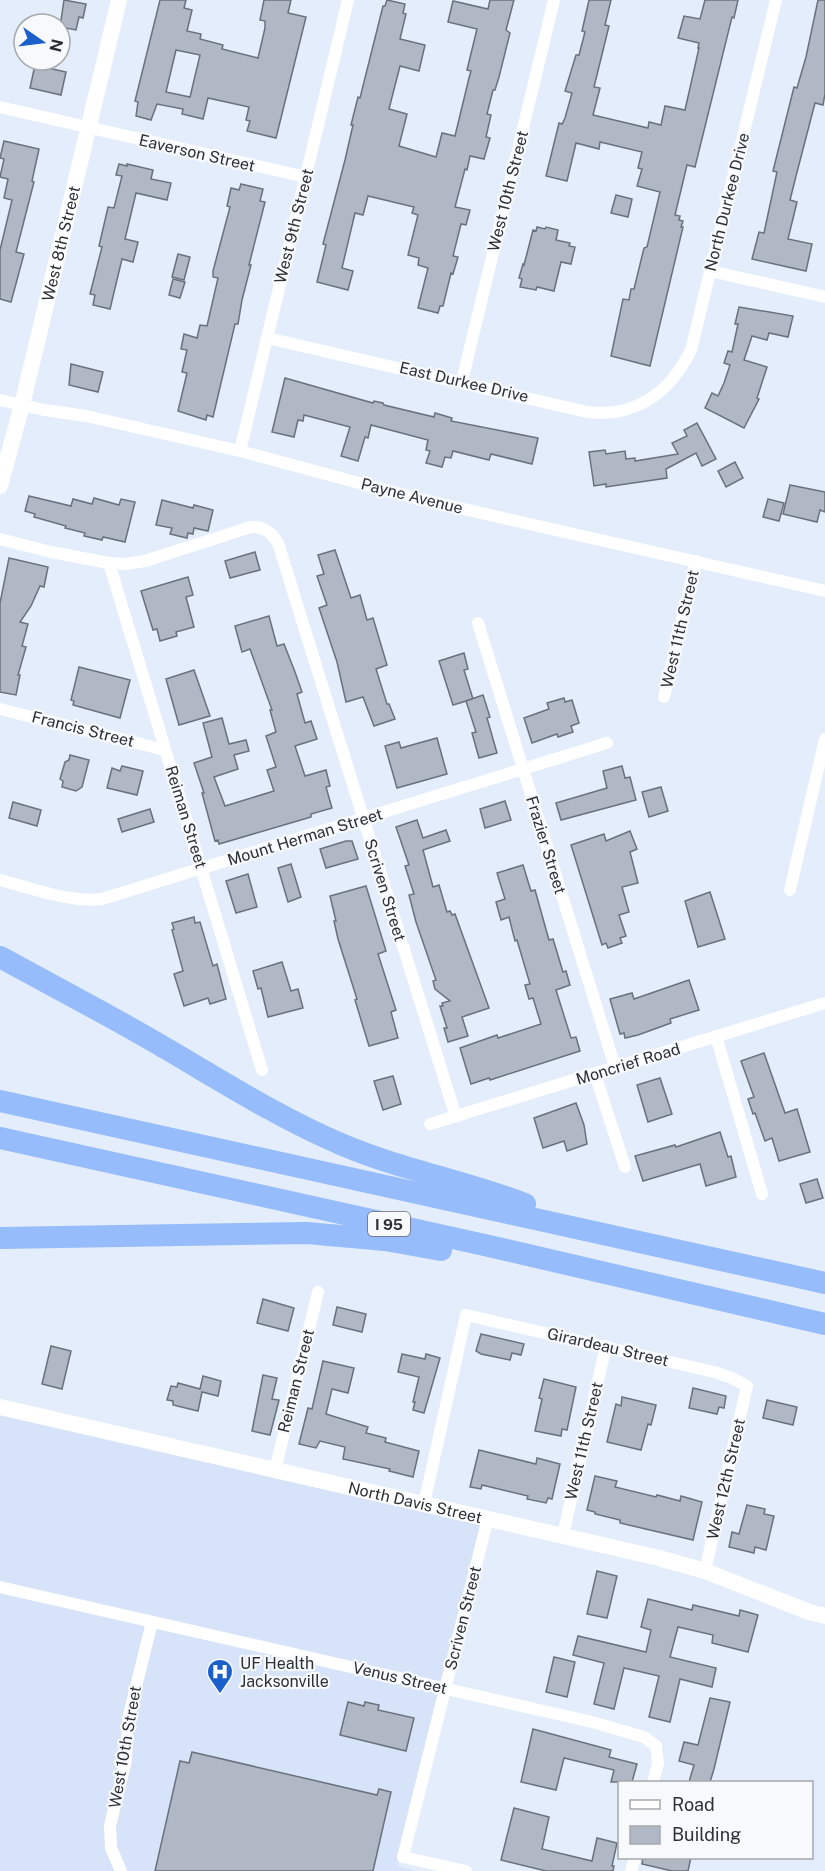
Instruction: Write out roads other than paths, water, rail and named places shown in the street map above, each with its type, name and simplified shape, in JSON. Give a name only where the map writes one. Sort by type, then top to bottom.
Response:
[{"type":"highway","points":[[0,957],[156,1042],[281,1115],[332,1140],[375,1158],[497,1194],[593,1231]]},
{"type":"highway","name":"I 95","points":[[0,1101],[825,1283]]},
{"type":"highway","name":"I 95","points":[[0,1138],[489,1246],[825,1324]]},
{"type":"highway","points":[[0,1238],[285,1233],[385,1240],[436,1250],[489,1246]]},
{"type":"street","name":"West 8th Street","points":[[0,486],[22,405],[119,0]]},
{"type":"street","name":"West 9th Street","points":[[240,451],[348,0]]},
{"type":"street","name":"West 10th Street","points":[[462,381],[554,0]]},
{"type":"street","name":"North Durkee Drive","points":[[657,394],[671,382],[691,350],[776,0]]},
{"type":"street","name":"Eaverson Street","points":[[0,107],[306,177]]},
{"type":"street","points":[[710,271],[825,297]]},
{"type":"street","name":"East Durkee Drive","points":[[267,338],[462,381],[587,412],[620,411],[641,404],[657,394]]},
{"type":"street","name":"Payne Avenue","points":[[0,400],[86,416],[240,451],[416,498],[825,591]]},
{"type":"street","name":"Scriven Street","points":[[109,563],[145,561],[251,527],[266,529],[273,535],[278,543],[456,1117]]},
{"type":"street","points":[[0,539],[109,563]]},
{"type":"street","name":"West 11th Street","points":[[664,697],[696,561]]},
{"type":"street","name":"Reiman Street","points":[[109,563],[262,1070]]},
{"type":"street","name":"Frazier Street","points":[[478,622],[615,1067]]},
{"type":"street","name":"Francis Street","points":[[0,709],[165,750]]},
{"type":"street","points":[[790,890],[825,739]]},
{"type":"street","name":"Mount Herman Street","points":[[0,880],[89,900],[102,899],[607,743]]},
{"type":"street","name":"Moncrief Road","points":[[430,1124],[825,1003]]},
{"type":"street","points":[[716,1036],[762,1194]]},
{"type":"street","points":[[595,1074],[625,1167]]},
{"type":"street","name":"Reiman Street","points":[[275,1470],[318,1292]]},
{"type":"street","name":"Girardeau Street","points":[[424,1504],[466,1315],[714,1372],[747,1386]]},
{"type":"street","name":"West 11th Street","points":[[563,1535],[606,1346]]},
{"type":"street","name":"West 12th Street","points":[[705,1571],[747,1386]]},
{"type":"street","name":"North Davis Street","points":[[0,1407],[659,1558],[705,1571],[809,1612],[825,1616]]},
{"type":"street","name":"Scriven Street","points":[[466,1871],[403,1857],[488,1518]]},
{"type":"street","name":"Venus Street","points":[[0,1587],[446,1688],[644,1737],[656,1746],[658,1764],[653,1781]]},
{"type":"street","name":"West 10th Street","points":[[121,1871],[111,1848],[110,1826],[126,1760],[128,1719],[152,1622]]},
{"type":"place","name":"UF Health Jacksonville","points":[[220,1695]]}]
